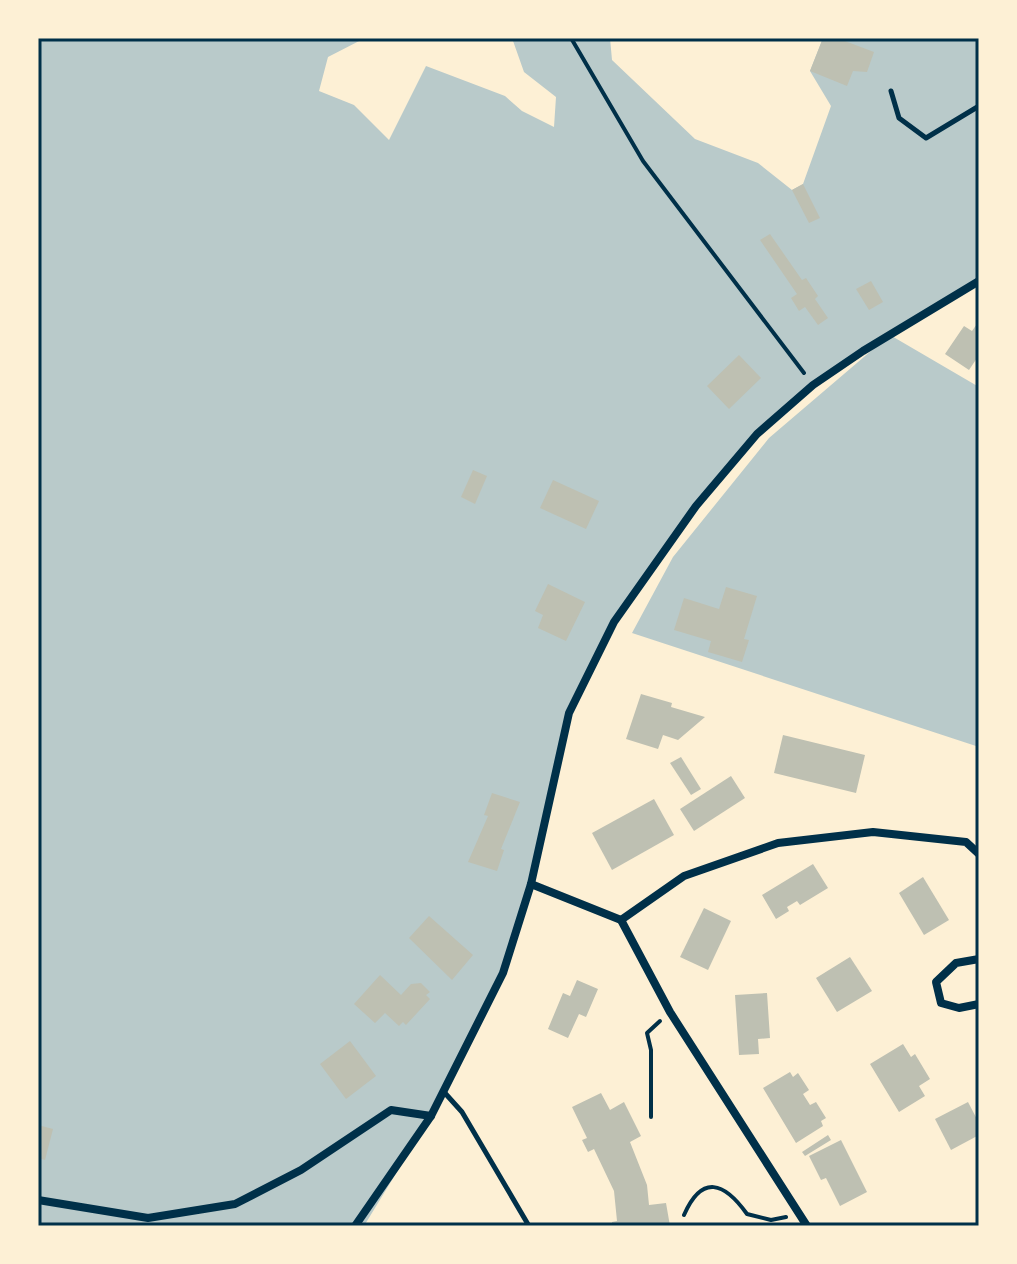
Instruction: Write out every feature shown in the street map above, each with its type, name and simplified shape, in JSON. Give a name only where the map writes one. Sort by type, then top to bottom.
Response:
[{"type":"street","points":[[355,1226],[431,1116],[503,973],[531,884],[569,713],[614,622],[706,494],[757,434],[813,385],[979,281]]},
{"type":"street","points":[[621,920],[684,876],[778,843],[873,832],[966,842],[979,854]]},
{"type":"street","points":[[531,884],[621,920],[670,1012],[807,1226]]},
{"type":"street","points":[[979,959],[956,963],[936,982],[941,1003],[959,1008],[979,1004]]},
{"type":"street","points":[[38,1200],[148,1218],[235,1204],[301,1170],[391,1110],[431,1116]]},
{"type":"lane","points":[[891,91],[899,118],[926,138],[979,106]]},
{"type":"lane","points":[[443,1091],[462,1112],[529,1226]]},
{"type":"path","points":[[571,38],[643,161],[813,385]]},
{"type":"path","points":[[651,1117],[651,1050],[647,1033],[670,1012]]},
{"type":"path","points":[[684,1215],[691,1199],[707,1187],[720,1187],[735,1198],[747,1214],[771,1220],[799,1213]]},
{"type":"shaded area","points":[[38,38],[365,38],[328,57],[319,91],[354,105],[389,140],[426,66],[505,96],[522,111],[554,127],[556,97],[524,72],[512,38],[610,38],[612,60],[695,139],[758,163],[792,190],[803,184],[831,106],[810,71],[823,38],[979,38],[979,281],[890,335],[979,387],[979,747],[632,633],[673,557],[769,438],[885,339],[813,385],[757,434],[696,506],[614,622],[569,713],[531,884],[503,973],[431,1116],[364,1226],[38,1226]]},
{"type":"building","points":[[823,38],[837,38],[874,52],[867,72],[853,71],[847,86],[810,71]]},
{"type":"building","points":[[803,184],[820,218],[809,223],[792,190]]},
{"type":"building","points":[[770,234],[802,280],[806,278],[818,296],[815,299],[828,318],[818,325],[805,307],[799,311],[791,298],[797,294],[760,240]]},
{"type":"building","points":[[871,281],[883,302],[869,310],[856,289]]},
{"type":"building","points":[[979,321],[979,355],[969,370],[945,354],[964,326],[972,331]]},
{"type":"building","points":[[739,355],[761,378],[729,409],[707,386]]},
{"type":"building","points":[[473,470],[487,476],[475,504],[461,497]]},
{"type":"building","points":[[553,480],[599,501],[586,529],[540,508]]},
{"type":"building","points":[[548,584],[585,602],[566,641],[538,628],[543,615],[535,611]]},
{"type":"building","points":[[726,587],[757,596],[744,639],[749,640],[742,662],[708,652],[711,641],[674,630],[684,598],[719,609]]},
{"type":"building","points":[[641,694],[705,717],[678,740],[663,735],[658,749],[626,739]]},
{"type":"building","points":[[783,735],[865,755],[856,793],[774,773]]},
{"type":"building","points":[[681,757],[701,789],[691,795],[670,763]]},
{"type":"building","points":[[731,776],[745,798],[694,831],[680,809]]},
{"type":"building","points":[[492,793],[520,802],[501,849],[504,850],[497,871],[468,862],[488,816],[484,815]]},
{"type":"building","points":[[654,799],[674,835],[612,870],[592,833]]},
{"type":"building","points":[[813,864],[828,888],[800,905],[797,901],[776,919],[762,895]]},
{"type":"building","points":[[923,877],[949,920],[924,935],[899,893]]},
{"type":"building","points":[[704,908],[731,921],[708,970],[680,957]]},
{"type":"building","points":[[429,916],[473,955],[452,980],[409,938]]},
{"type":"building","points":[[850,957],[872,991],[837,1012],[816,978]]},
{"type":"building","points":[[380,975],[401,995],[411,984],[421,983],[430,992],[426,995],[430,999],[406,1025],[403,1022],[399,1026],[385,1013],[375,1023],[354,1004]]},
{"type":"building","points":[[577,980],[598,989],[586,1017],[579,1014],[568,1038],[548,1029],[563,993],[570,996]]},
{"type":"building","points":[[767,993],[770,1038],[758,1039],[759,1054],[739,1055],[735,995]]},
{"type":"building","points":[[350,1041],[376,1076],[346,1099],[320,1064]]},
{"type":"building","points":[[903,1044],[911,1057],[915,1054],[930,1079],[919,1086],[925,1096],[899,1112],[870,1064]]},
{"type":"building","points":[[790,1072],[793,1077],[798,1073],[809,1090],[803,1094],[810,1105],[816,1102],[826,1118],[821,1121],[823,1126],[796,1143],[763,1088]]},
{"type":"building","points":[[601,1093],[610,1110],[624,1102],[641,1136],[630,1142],[647,1185],[649,1205],[666,1203],[670,1226],[612,1226],[612,1222],[617,1221],[614,1191],[594,1149],[588,1152],[582,1140],[587,1138],[572,1107]]},
{"type":"building","points":[[968,1102],[979,1123],[979,1135],[951,1150],[935,1119]]},
{"type":"building","points":[[38,1125],[53,1129],[45,1160],[38,1158]]},
{"type":"building","points":[[828,1135],[831,1140],[805,1156],[802,1152]]},
{"type":"building","points":[[841,1140],[867,1192],[840,1206],[826,1178],[821,1180],[809,1156]]}]
